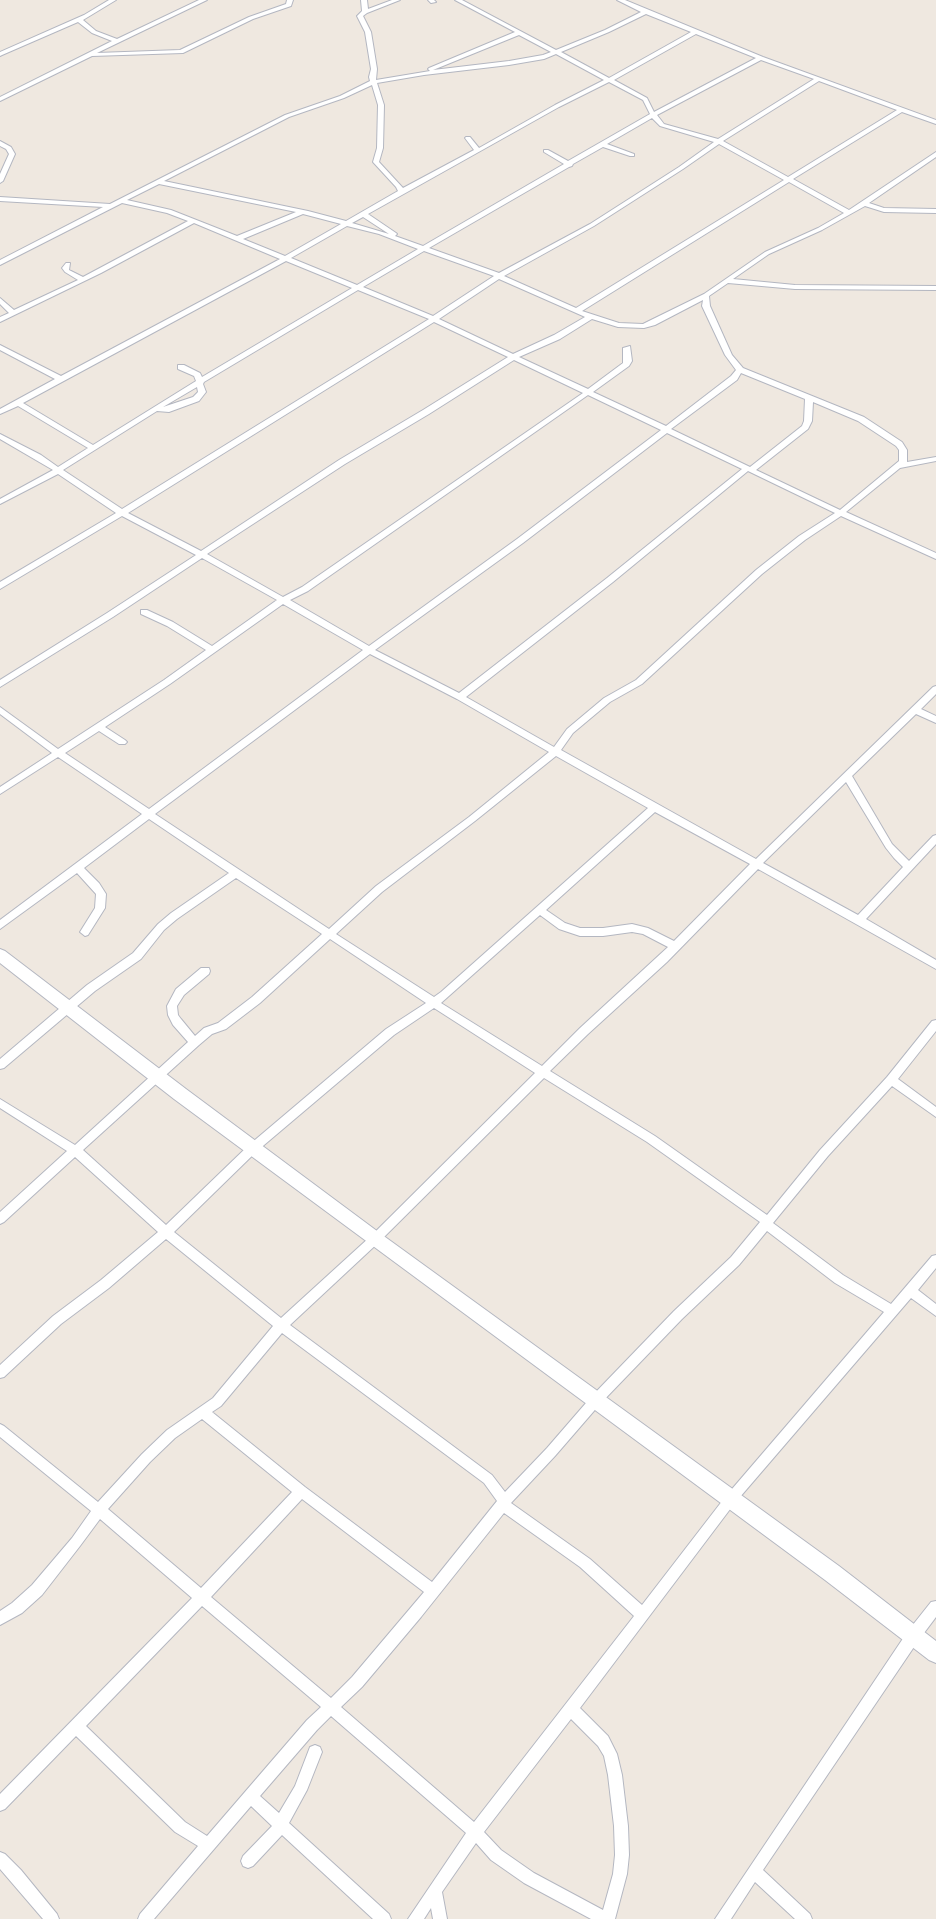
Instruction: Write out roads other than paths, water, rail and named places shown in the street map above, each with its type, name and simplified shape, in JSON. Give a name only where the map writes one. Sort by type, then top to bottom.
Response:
[{"type":"street","points":[[0,54],[79,20],[113,0]]},
{"type":"street","points":[[0,99],[204,0]]},
{"type":"street","points":[[90,56],[181,52],[251,18],[289,5],[290,0]]},
{"type":"street","points":[[364,0],[364,12]]},
{"type":"street","points":[[398,0],[364,12],[360,16],[370,44],[374,82],[381,105],[380,148],[376,162],[399,186],[401,192]]},
{"type":"street","points":[[458,0],[645,99],[653,115],[662,125],[719,140],[848,213]]},
{"type":"street","points":[[620,0],[761,58],[936,122]]},
{"type":"street","points":[[0,263],[287,116],[342,97],[374,82],[424,73],[537,58],[558,52],[646,12]]},
{"type":"street","points":[[79,20],[94,32],[117,42]]},
{"type":"street","points":[[424,73],[520,32]]},
{"type":"street","points":[[0,412],[287,258],[401,192],[696,32]]},
{"type":"street","points":[[0,502],[58,471],[92,447],[154,409],[422,249],[570,165],[653,115],[761,58]]},
{"type":"street","points":[[0,586],[122,513],[434,319],[499,276],[592,225],[681,168],[719,140],[819,79]]},
{"type":"street","points":[[577,311],[902,109]]},
{"type":"street","points":[[468,138],[478,151]]},
{"type":"street","points":[[0,143],[9,148],[12,154],[0,181]]},
{"type":"street","points":[[604,145],[632,155]]},
{"type":"street","points":[[546,151],[570,165]]},
{"type":"street","points":[[159,182],[302,212],[381,233],[499,276],[591,317],[618,325],[644,326],[706,295],[767,254],[864,204],[936,154]]},
{"type":"street","points":[[0,199],[112,206]]},
{"type":"street","points":[[122,201],[164,210],[287,258],[434,319],[512,358],[936,556]]},
{"type":"street","points":[[864,204],[884,210],[936,211]]},
{"type":"street","points":[[236,239],[302,212]]},
{"type":"street","points":[[363,214],[390,231],[400,241]]},
{"type":"street","points":[[0,320],[83,280],[193,221]]},
{"type":"street","points":[[68,264],[67,271],[83,280]]},
{"type":"street","points":[[727,281],[795,287],[936,288]]},
{"type":"street","points":[[0,1219],[208,1031],[222,1026],[256,1000],[379,889],[486,808],[556,751],[570,731],[607,700],[639,682],[759,572],[802,538],[841,513],[900,466],[905,455],[899,444],[861,419],[740,370],[729,355],[706,306],[706,295]]},
{"type":"street","points":[[0,300],[14,314]]},
{"type":"street","points":[[0,684],[110,615],[342,462],[524,350],[557,337],[591,317]]},
{"type":"street","points":[[0,346],[60,379]]},
{"type":"street","points":[[0,791],[212,650],[282,601],[305,589],[587,393],[626,364],[628,361],[627,348]]},
{"type":"street","points":[[154,409],[166,410],[196,399],[202,392],[197,375],[181,367]]},
{"type":"street","points":[[0,925],[369,650],[520,541],[734,378],[740,370]]},
{"type":"street","points":[[460,697],[805,427],[808,422],[809,397]]},
{"type":"street","points":[[17,402],[92,447]]},
{"type":"street","points":[[0,436],[38,457],[122,513],[202,554],[369,650],[460,697],[936,965]]},
{"type":"street","points":[[900,466],[936,459]]},
{"type":"street","points":[[144,612],[170,624],[212,650]]},
{"type":"street","points":[[0,1618],[17,1608],[42,1584],[99,1510],[146,1458],[171,1434],[217,1402],[281,1325],[375,1240],[542,1072],[622,994],[675,946],[756,864],[936,689]]},
{"type":"street","points":[[0,710],[57,752],[236,873],[542,1072],[651,1140],[766,1222],[839,1279],[892,1310]]},
{"type":"street","points":[[916,710],[936,720]]},
{"type":"street","points":[[98,726],[122,742]]},
{"type":"street","points":[[847,776],[889,846],[909,866]]},
{"type":"street","points":[[0,1373],[57,1320],[105,1284],[166,1232],[253,1148],[390,1032],[435,1002],[654,807]]},
{"type":"street","points":[[859,920],[936,838]]},
{"type":"street","points":[[78,868],[96,886],[101,894],[100,908],[85,932]]},
{"type":"street","points":[[0,1065],[91,988],[137,956],[161,927],[174,916],[236,873]]},
{"type":"street","points":[[540,910],[569,929],[590,933],[632,928],[651,933],[675,946]]},
{"type":"street","points":[[0,955],[66,1008],[375,1240],[832,1573],[936,1653]]},
{"type":"street","points":[[195,1042],[177,1022],[173,1015],[172,1006],[180,992],[205,971]]},
{"type":"street","points":[[145,1919],[312,1725],[357,1682],[503,1502],[551,1452],[596,1400],[678,1315],[735,1261],[855,1117],[891,1080],[936,1024]]},
{"type":"street","points":[[891,1080],[936,1113]]},
{"type":"street","points":[[0,1103],[76,1151],[166,1232],[281,1325],[488,1479],[503,1502],[585,1563],[642,1615]]},
{"type":"street","points":[[415,1919],[475,1832],[730,1500],[936,1260]]},
{"type":"street","points":[[909,1290],[936,1311]]},
{"type":"street","points":[[202,1412],[301,1491],[432,1590]]},
{"type":"street","points":[[0,1430],[99,1510],[331,1707],[475,1832],[496,1855],[529,1878],[607,1919],[620,1874],[622,1855],[621,1826],[615,1775],[610,1754],[603,1741],[571,1709]]},
{"type":"street","points":[[0,1804],[202,1597],[301,1491]]},
{"type":"street","points":[[722,1919],[913,1636],[936,1607]]},
{"type":"street","points":[[76,1726],[180,1827],[209,1845]]},
{"type":"street","points":[[248,1861],[281,1825],[300,1790],[315,1752]]},
{"type":"street","points":[[251,1797],[384,1919]]},
{"type":"street","points":[[0,1859],[16,1875],[52,1919]]},
{"type":"street","points":[[754,1872],[805,1919]]},
{"type":"street","points":[[435,1891],[440,1919]]}]
